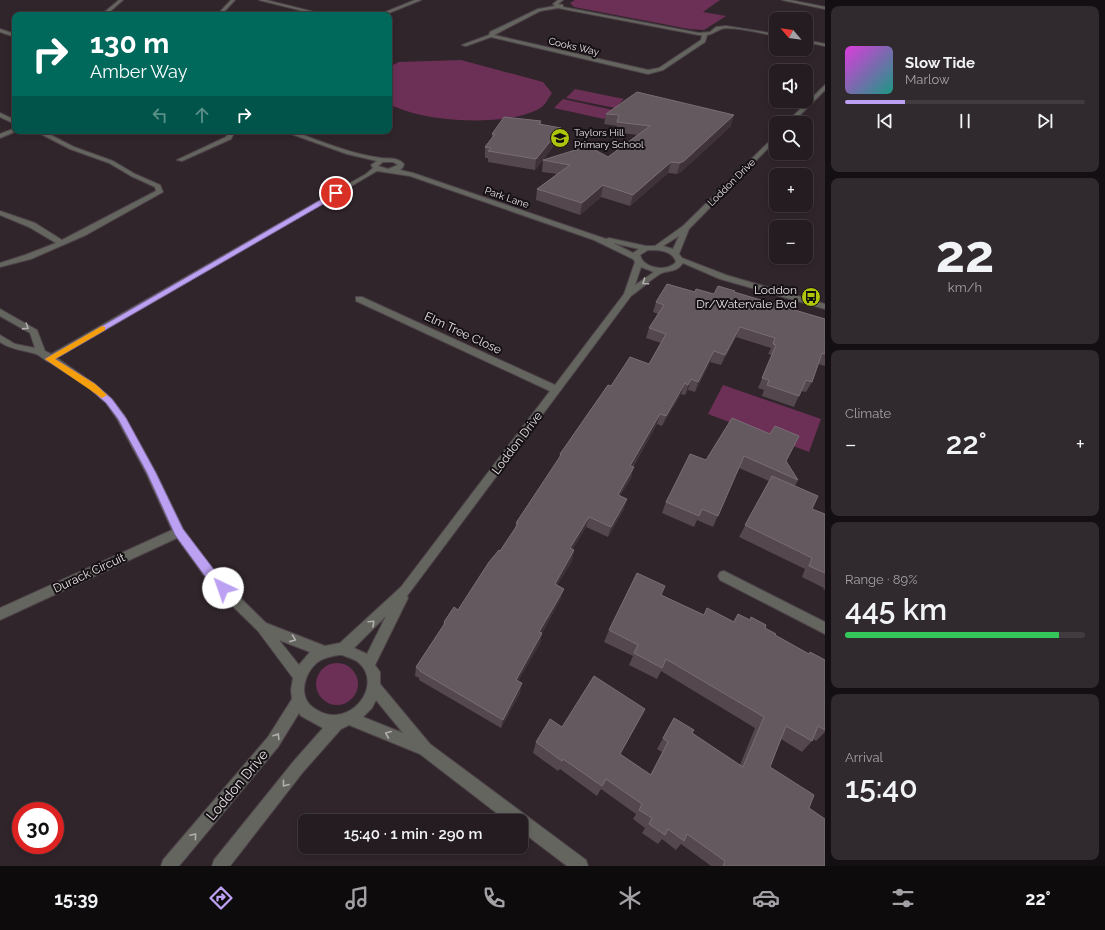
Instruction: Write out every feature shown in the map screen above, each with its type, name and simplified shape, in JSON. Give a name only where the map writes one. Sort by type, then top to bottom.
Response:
[{"type":"street","points":[[107,12],[121,0]]},
{"type":"street","points":[[222,12],[233,0]]},
{"type":"street","points":[[261,0],[311,12]]},
{"type":"street","points":[[388,12],[419,0]]},
{"type":"street","points":[[557,6],[555,4],[561,0]]},
{"type":"street","points":[[562,6],[561,4],[566,0]]},
{"type":"street","points":[[784,0],[825,8]]},
{"type":"street","points":[[557,6],[682,32],[705,34],[718,28],[726,27],[769,34]]},
{"type":"street","points":[[464,45],[492,36],[492,32],[539,10],[562,6],[576,11]]},
{"type":"street","points":[[0,30],[12,35]]},
{"type":"street","name":"Cooks Way","points":[[492,36],[642,71],[654,71],[661,69],[703,41],[705,34]]},
{"type":"street","points":[[813,42],[825,45]]},
{"type":"street","points":[[796,116],[825,87]]},
{"type":"street","points":[[0,115],[12,121]]},
{"type":"street","points":[[0,136],[12,131]]},
{"type":"street","points":[[0,265],[28,257],[83,233],[160,192],[158,186],[133,175],[111,162],[72,148],[44,134]]},
{"type":"street","points":[[180,160],[229,138],[231,134]]},
{"type":"street","points":[[295,134],[358,156],[382,160]]},
{"type":"street","name":"Loddon Drive","points":[[656,248],[686,228],[769,143]]},
{"type":"street","points":[[358,156],[385,172]]},
{"type":"street","points":[[368,175],[382,160]]},
{"type":"street","name":"Park Lane","points":[[382,160],[397,161],[411,174]]},
{"type":"street","points":[[45,355],[368,175],[394,171],[401,166]]},
{"type":"street","name":"Park Lane","points":[[394,171],[411,174],[597,238],[646,248],[656,248],[723,277]]},
{"type":"street","points":[[0,213],[45,230],[61,243]]},
{"type":"street","name":"Loddon Drive","points":[[675,268],[679,265],[677,256],[686,228]]},
{"type":"street","name":"Park Lane","points":[[597,238],[637,259],[648,268],[661,270]]},
{"type":"street","points":[[637,259],[639,251],[646,248]]},
{"type":"street","name":"Loddon Drive","points":[[628,294],[637,259]]},
{"type":"street","points":[[661,270],[675,268],[723,277],[825,307]]},
{"type":"street","name":"Loddon Drive","points":[[343,649],[405,591],[628,294],[661,270]]},
{"type":"street","name":"Elm Tree Close","points":[[359,298],[557,390]]},
{"type":"street","points":[[0,312],[34,332],[45,355]]},
{"type":"street","points":[[0,338],[12,346],[45,355],[92,386],[109,401],[121,418],[151,473],[178,532],[214,580],[262,627],[300,677]]},
{"type":"street","name":"Durack Circuit","points":[[0,614],[178,532]]},
{"type":"street","points":[[724,576],[825,628]]},
{"type":"street","name":"Loddon Drive","points":[[369,664],[405,591]]},
{"type":"street","points":[[262,627],[325,652]]},
{"type":"street","points":[[220,866],[298,767],[344,721],[360,713],[367,706],[372,697],[374,687],[373,675],[369,664],[362,657],[343,649],[325,652],[314,658],[305,666],[297,688],[299,700],[304,710],[313,718],[324,722],[344,721],[425,749]]},
{"type":"street","points":[[374,687],[425,749],[512,814]]},
{"type":"street","name":"Loddon Drive","points":[[169,866],[273,742],[299,700]]},
{"type":"street","points":[[528,826],[580,866]]},
{"type":"shaded area","points":[[575,0],[720,0],[703,12],[726,16],[704,30],[689,29],[574,7],[570,3]]},
{"type":"shaded area","points":[[461,60],[543,82],[552,93],[543,106],[532,112],[501,119],[449,119],[413,113],[392,106],[392,66],[399,62]]},
{"type":"shaded area","points":[[575,89],[624,99],[615,108],[566,98]]},
{"type":"shaded area","points":[[563,99],[613,110],[604,119],[554,108]]},
{"type":"shaded area","points":[[723,385],[821,419],[809,452],[708,414]]},
{"type":"shaded area","points":[[337,663],[352,669],[358,684],[352,699],[337,705],[322,699],[316,684],[322,669]]},
{"type":"building","points":[[637,92],[734,115],[684,161],[680,163],[671,162],[633,195],[603,185],[582,203],[537,189],[570,165],[543,160],[588,146],[608,157],[650,126],[617,122],[619,115],[606,114]]},
{"type":"building","points":[[504,117],[541,121],[539,124],[561,128],[536,159],[488,151],[491,148],[485,147],[495,134],[492,134]]},
{"type":"building","points":[[667,284],[695,292],[696,289],[714,294],[718,286],[825,319],[825,354],[822,353],[812,382],[806,380],[799,396],[767,385],[769,380],[762,378],[776,345],[773,344],[775,338],[740,327],[725,355],[714,351],[698,382],[691,379],[688,385],[685,383],[666,416],[660,414],[630,466],[634,467],[618,495],[627,499],[611,527],[589,517],[570,548],[574,550],[555,584],[564,589],[539,632],[542,633],[516,680],[522,683],[503,720],[420,671],[416,667],[454,607],[458,610],[489,562],[499,550],[500,551],[518,524],[516,523],[561,455],[560,454],[608,385],[611,386],[630,357],[649,364],[666,334],[649,328],[664,305],[656,302]]},
{"type":"building","points":[[732,418],[770,434],[775,426],[799,436],[786,461],[798,480],[744,456],[718,516],[702,509],[699,516],[666,502],[690,454],[706,460]]},
{"type":"building","points":[[772,476],[818,496],[812,509],[825,514],[825,573],[809,566],[812,558],[745,525]]},
{"type":"building","points":[[637,573],[665,586],[661,595],[704,615],[707,608],[734,622],[738,614],[750,620],[751,617],[766,625],[765,628],[776,634],[775,635],[809,654],[810,652],[825,660],[825,730],[818,726],[812,741],[786,726],[770,767],[814,795],[809,808],[825,819],[825,866],[723,866],[725,861],[687,834],[684,841],[668,829],[665,835],[649,824],[652,818],[639,810],[642,804],[606,779],[602,786],[563,759],[562,761],[536,742],[550,719],[562,727],[594,676],[645,709],[620,754],[651,775],[668,742],[663,738],[674,718],[694,730],[692,733],[743,767],[764,717],[666,659],[662,668],[634,653],[638,645],[609,630]]},
{"type":"slow traffic","points":[[102,328],[49,359],[92,386],[102,395]]},
{"type":"place","name":"Taylors Hill Primary School","points":[[560,138]]},
{"type":"place","name":"Loddon Dr/Watervale Bvd","points":[[811,297]]},
{"type":"route","points":[[223,588],[214,580],[178,532],[151,473],[121,418],[109,401],[92,386],[49,359],[336,193]]}]
